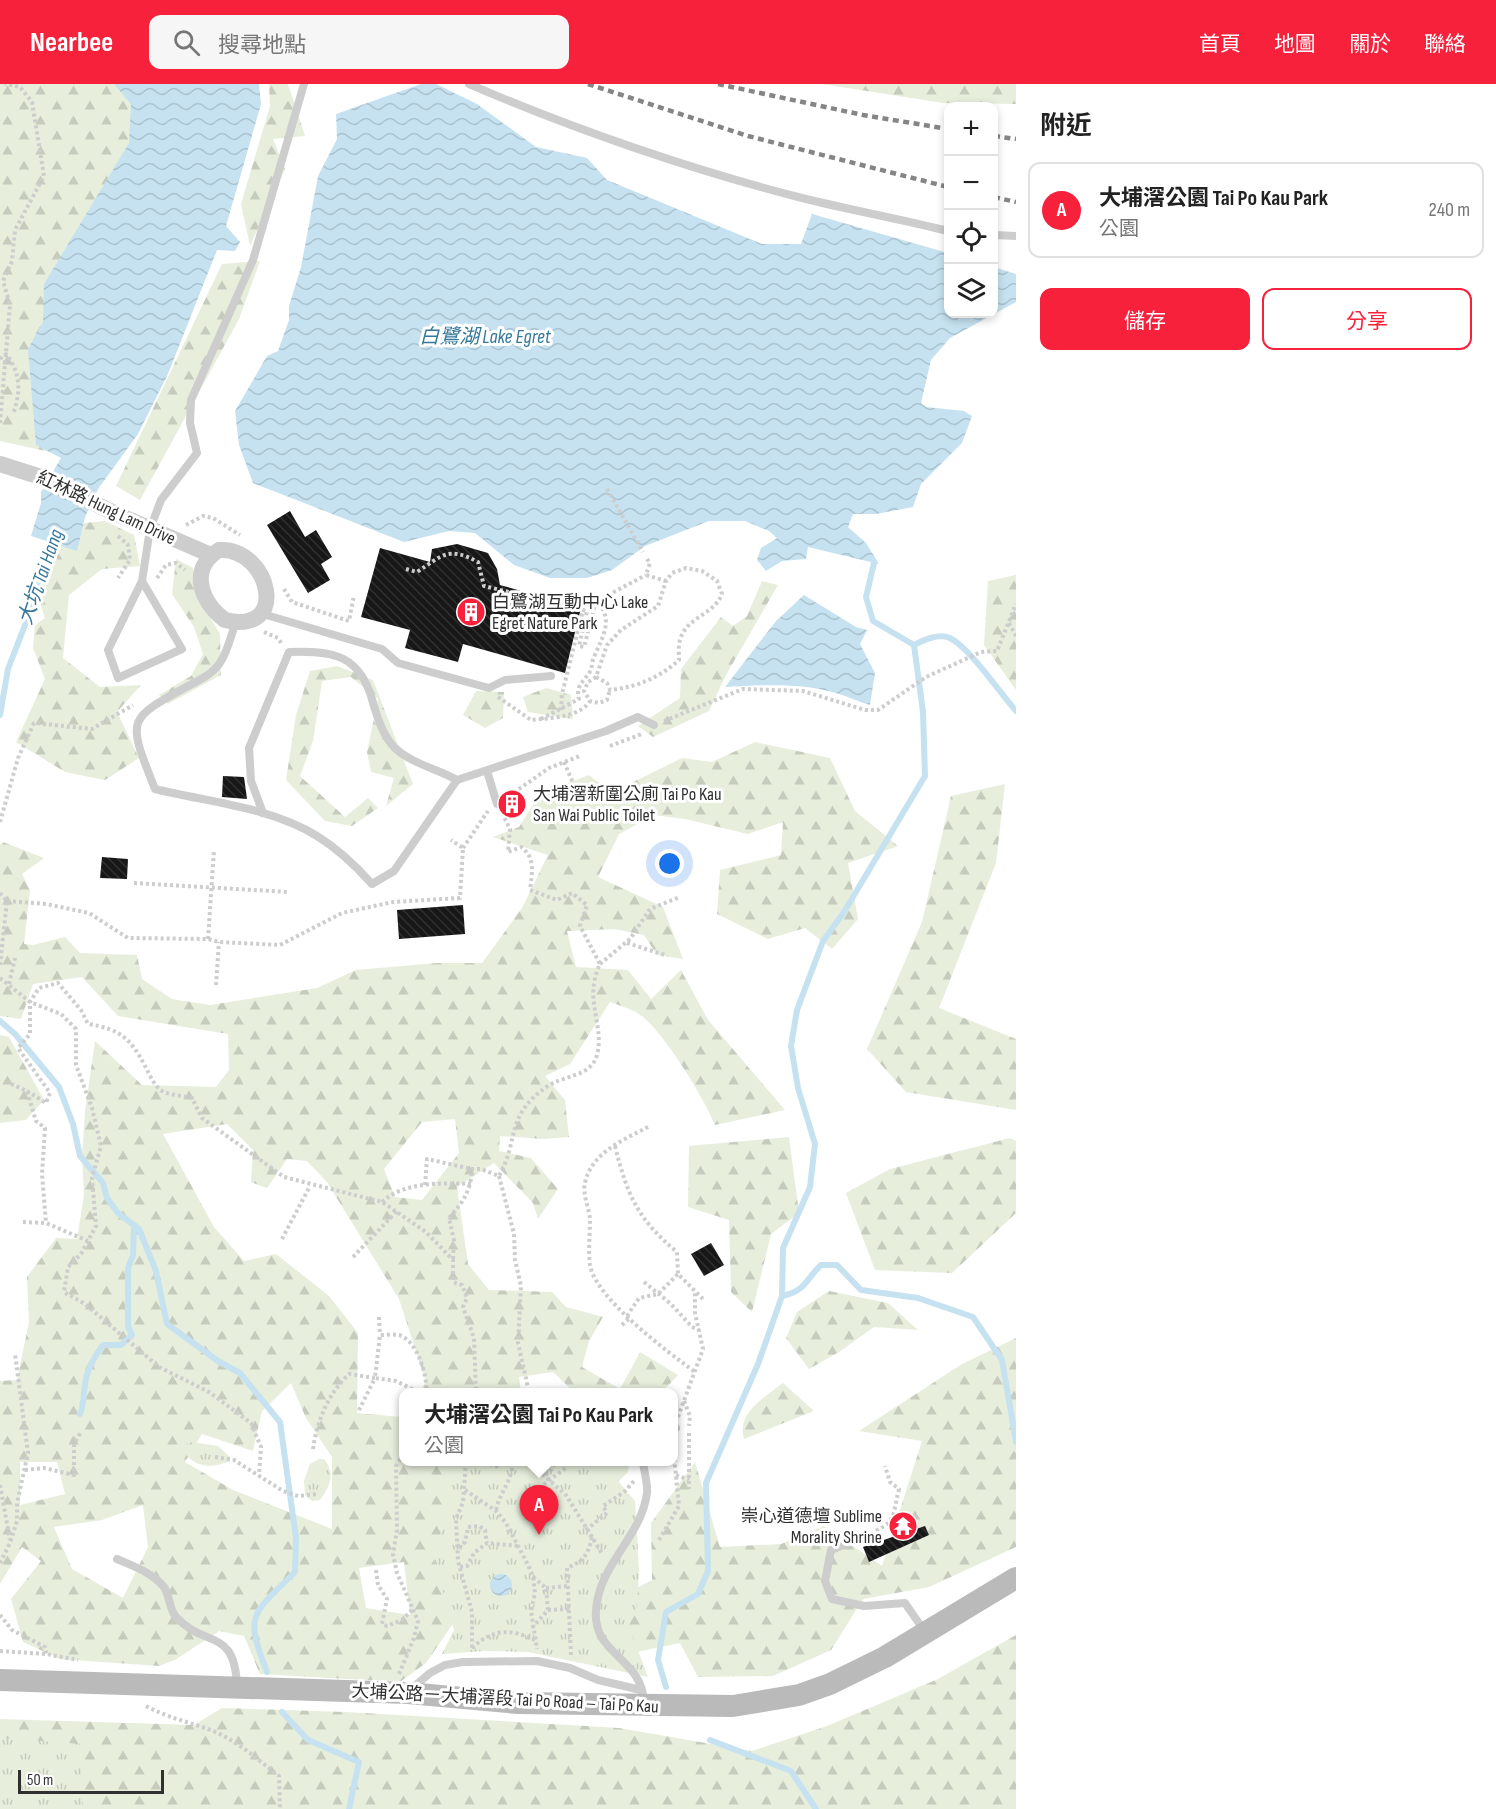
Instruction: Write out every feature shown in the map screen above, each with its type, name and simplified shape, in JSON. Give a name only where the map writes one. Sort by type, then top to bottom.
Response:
[{"type":"main road","name":"大埔公路－大埔滘段 Tai Po Road – Tai Po Kau","points":[[0,1680],[237,1688],[402,1687],[518,1703],[643,1698],[733,1706],[799,1695],[885,1657],[1016,1578]]},
{"type":"street","name":"紅林路 Hung Lam Drive","points":[[0,464],[41,477],[114,513],[211,555],[228,550],[248,558],[265,585],[267,602],[263,614]]},
{"type":"street","points":[[211,555],[200,576],[200,588],[217,614],[225,620],[236,622],[253,621],[263,614]]},
{"type":"lane","points":[[142,581],[182,649],[117,678],[108,650],[142,581],[150,529],[161,500],[196,453],[190,423],[191,400],[253,260],[303,84]]},
{"type":"lane","points":[[469,84],[514,104],[660,155],[800,197],[944,230]]},
{"type":"lane","points":[[998,235],[1016,236]]},
{"type":"lane","points":[[263,614],[382,649],[398,663],[489,688],[505,680],[550,675]]},
{"type":"lane","points":[[236,622],[221,662],[208,675],[148,707],[138,720],[135,738],[155,789],[263,813],[316,835],[349,859],[372,884],[394,871],[457,780],[551,747],[606,731],[638,717],[654,725]]},
{"type":"lane","points":[[263,813],[251,782],[249,748],[289,652],[322,651],[342,657],[355,666],[369,686],[378,720],[396,749],[457,780]]},
{"type":"lane","points":[[487,771],[497,804]]},
{"type":"lane","points":[[643,1466],[647,1492],[636,1530],[601,1580],[595,1612],[602,1640],[640,1678],[643,1698]]},
{"type":"lane","points":[[853,1541],[831,1550],[825,1581],[832,1599],[864,1606],[905,1603],[925,1633]]},
{"type":"lane","points":[[117,1559],[148,1574],[165,1588],[174,1615],[192,1631],[220,1641],[230,1651],[237,1674],[237,1688]]},
{"type":"lane","points":[[402,1687],[445,1665],[537,1661],[570,1668],[643,1698]]},
{"type":"path","points":[[0,423],[10,305],[3,281],[12,261],[15,230],[44,176],[32,102],[20,87],[5,84]]},
{"type":"path","points":[[0,359],[6,354]]},
{"type":"path","points":[[6,354],[13,363],[19,385],[19,397],[13,414]]},
{"type":"path","points":[[608,489],[643,552]]},
{"type":"path","points":[[114,532],[128,545],[130,560],[118,578]]},
{"type":"path","points":[[406,569],[417,573],[446,553],[460,553],[478,562],[484,586],[587,611],[579,646],[584,646],[597,600],[646,575],[666,581]]},
{"type":"path","points":[[646,575],[650,563],[647,559]]},
{"type":"path","points":[[596,677],[607,683],[610,690],[608,700],[599,703],[590,701],[584,691],[588,682],[596,677],[608,645],[621,630],[658,606],[666,581],[672,573],[686,568],[702,571],[717,581],[722,594],[718,606],[688,626],[680,639],[679,660],[664,673],[643,683],[610,690]]},
{"type":"path","points":[[541,719],[579,699],[578,693],[582,680],[590,671],[607,628],[604,609],[597,600]]},
{"type":"path","points":[[605,748],[640,736],[654,725],[743,689],[803,691],[865,710],[878,710],[926,677],[975,654],[997,651],[1016,604]]},
{"type":"path","points":[[561,710],[562,694],[584,610]]},
{"type":"path","points":[[1008,623],[1016,636]]},
{"type":"path","points":[[260,632],[278,638],[289,652]]},
{"type":"path","points":[[489,688],[531,720],[556,718],[585,708],[590,701]]},
{"type":"path","points":[[0,893],[7,901],[46,904],[89,913],[128,938],[208,939],[219,942],[280,945],[342,914],[393,903],[460,898],[464,848],[486,813],[549,768],[584,754]]},
{"type":"path","points":[[564,762],[576,790]]},
{"type":"path","points":[[497,804],[510,829],[508,852],[521,847],[530,856],[533,867],[530,890],[557,900],[572,893],[587,905],[580,926],[600,964]]},
{"type":"path","points":[[451,840],[464,848]]},
{"type":"path","points":[[208,939],[214,850]]},
{"type":"path","points":[[134,884],[288,892]]},
{"type":"path","points":[[528,1388],[518,1343],[521,1286],[515,1260],[514,1234],[499,1176],[519,1112],[549,1085],[585,1072],[597,1056],[598,1029],[592,1003],[596,973],[600,964],[626,942],[650,909],[680,897]]},
{"type":"path","points":[[0,965],[7,901]]},
{"type":"path","points":[[216,985],[219,942]]},
{"type":"path","points":[[626,942],[665,955]]},
{"type":"path","points":[[9,984],[15,958]]},
{"type":"path","points":[[0,978],[30,1002],[61,1014],[76,1029],[76,1065],[92,1108],[101,1146],[92,1178],[96,1226],[88,1242],[68,1267],[64,1292],[85,1304],[159,1367],[209,1392],[251,1423],[261,1447],[259,1474]]},
{"type":"path","points":[[11,1084],[46,1103],[50,1093],[18,1048],[30,1034],[30,1002],[39,988],[58,983],[81,1010],[88,1024],[114,1028],[126,1040],[144,1064],[151,1079],[163,1091],[192,1098],[202,1118],[284,1177],[310,1186],[340,1190],[382,1202],[426,1232],[453,1260]]},
{"type":"path","points":[[27,1091],[36,1121],[45,1128],[42,1174],[46,1223]]},
{"type":"path","points":[[648,1127],[615,1146],[593,1163],[584,1184],[590,1217],[590,1268],[602,1288],[628,1317],[695,1372]]},
{"type":"path","points":[[615,1146],[633,1203],[644,1221],[677,1252],[678,1274],[704,1300]]},
{"type":"path","points":[[424,1185],[427,1159],[481,1169],[499,1176]]},
{"type":"path","points":[[472,1169],[472,1184],[465,1200],[449,1218],[454,1240],[453,1282],[462,1285],[467,1298],[463,1307],[474,1338],[476,1388]]},
{"type":"path","points":[[382,1202],[406,1189],[424,1185],[472,1184]]},
{"type":"path","points":[[282,1239],[310,1186]]},
{"type":"path","points":[[353,1257],[397,1211]]},
{"type":"path","points":[[23,1222],[46,1223],[88,1242]]},
{"type":"path","points":[[622,1325],[639,1298],[658,1294],[678,1274]]},
{"type":"path","points":[[644,1282],[672,1304],[692,1328],[699,1330]]},
{"type":"path","points":[[678,1418],[703,1349],[694,1313],[695,1291]]},
{"type":"path","points":[[358,1412],[375,1378],[380,1335],[379,1317]]},
{"type":"path","points":[[380,1335],[399,1335],[409,1341],[423,1366],[426,1388]]},
{"type":"path","points":[[0,1563],[17,1521],[17,1503],[28,1453],[15,1354]]},
{"type":"path","points":[[313,1449],[316,1424],[341,1382],[349,1374],[396,1381],[410,1388]]},
{"type":"path","points":[[683,1401],[690,1416],[689,1489]]},
{"type":"path","points":[[25,1470],[44,1468],[74,1474],[74,1444],[81,1432]]},
{"type":"path","points":[[215,1456],[234,1460],[283,1491],[298,1496],[318,1494]]},
{"type":"path","points":[[399,1461],[396,1466],[397,1531],[393,1554],[397,1573],[418,1621],[402,1687]]},
{"type":"path","points":[[466,1466],[464,1502],[456,1519],[460,1567],[472,1612],[472,1648],[475,1662]]},
{"type":"path","points":[[496,1511],[499,1498],[511,1480],[512,1466]]},
{"type":"path","points":[[535,1466],[566,1495],[610,1566]]},
{"type":"path","points":[[545,1475],[551,1466]]},
{"type":"path","points":[[659,1540],[679,1506],[675,1466]]},
{"type":"path","points":[[853,1541],[884,1527],[896,1514],[899,1489],[890,1482],[885,1466]]},
{"type":"path","points":[[539,1488],[567,1467]]},
{"type":"path","points":[[586,1530],[607,1513],[603,1506],[644,1473]]},
{"type":"path","points":[[676,1475],[689,1480]]},
{"type":"path","points":[[0,1485],[10,1543]]},
{"type":"path","points":[[464,1489],[496,1511],[519,1546],[533,1576],[535,1593],[532,1628],[537,1661]]},
{"type":"path","points":[[458,1547],[465,1542],[468,1527],[474,1526],[485,1530],[486,1543]]},
{"type":"path","points":[[570,1668],[567,1568],[581,1562],[589,1554],[592,1537]]},
{"type":"path","points":[[460,1567],[467,1566],[474,1553],[486,1543],[519,1546]]},
{"type":"path","points":[[376,1570],[378,1585],[387,1599],[382,1624],[387,1626],[395,1624],[413,1608]]},
{"type":"path","points":[[533,1576],[546,1588],[548,1610]]},
{"type":"path","points":[[546,1588],[568,1586]]},
{"type":"path","points":[[532,1628],[548,1610],[569,1609]]},
{"type":"path","points":[[0,1615],[12,1630],[45,1647],[46,1654]]},
{"type":"path","points":[[472,1648],[483,1638],[499,1631],[511,1630],[535,1640]]},
{"type":"path","points":[[141,1703],[167,1717],[214,1732],[240,1745],[279,1776],[280,1809]]},
{"type":"green space","points":[[0,84],[175,84],[64,455],[0,441]]},
{"type":"green space","points":[[269,84],[288,84],[305,136],[273,139],[285,169],[250,246],[241,204],[270,106]]},
{"type":"green space","points":[[822,84],[1016,84],[1016,104],[943,103]]},
{"type":"green space","points":[[260,261],[239,319],[140,500],[116,486],[222,264]]},
{"type":"green space","points":[[105,521],[134,535],[140,566],[102,569],[69,595],[63,658],[100,687],[141,685],[117,712],[139,758],[105,780],[65,772],[16,742],[45,679],[33,648],[35,625],[45,618],[34,586],[50,536],[85,523]]},
{"type":"green space","points":[[176,559],[193,568],[196,594],[220,634],[221,675],[168,704],[159,695],[191,676],[203,654],[194,627],[172,594]]},
{"type":"green space","points":[[1016,575],[1016,690],[984,645],[988,581]]},
{"type":"green space","points":[[762,581],[778,585],[726,675],[709,711],[653,737],[638,726],[680,698],[681,669],[721,617],[733,626],[747,616]]},
{"type":"green space","points":[[337,666],[373,680],[413,784],[386,806],[394,778],[371,772],[367,752],[378,699],[351,677],[322,681],[313,741],[300,776],[345,817],[368,798],[378,808],[352,826],[325,821],[286,780],[296,715],[310,671]]},
{"type":"green space","points":[[546,688],[571,695],[573,719],[528,712],[523,697]]},
{"type":"green space","points":[[476,691],[504,692],[503,718],[485,728],[463,715]]},
{"type":"green space","points":[[755,742],[830,758],[855,811],[898,846],[848,863],[858,919],[832,949],[805,928],[768,939],[717,914],[720,870],[781,855],[783,822],[748,834],[685,819],[654,815],[619,834],[598,877],[663,907],[683,959],[657,955],[644,935],[615,929],[567,931],[576,967],[628,970],[651,999],[681,970],[708,1020],[785,1110],[715,1125],[692,1081],[657,1031],[636,1012],[610,1002],[570,1064],[545,1076],[565,1100],[569,1137],[542,1139],[500,1136],[499,1151],[531,1158],[558,1189],[538,1219],[533,1203],[494,1163],[457,1187],[468,1264],[489,1290],[552,1292],[566,1307],[603,1317],[589,1341],[582,1367],[618,1388],[570,1388],[553,1372],[519,1377],[520,1388],[422,1388],[426,1382],[399,1299],[327,1182],[307,1161],[287,1159],[267,1188],[251,1182],[253,1150],[227,1124],[163,1134],[214,1227],[244,1261],[276,1254],[329,1296],[358,1333],[357,1413],[399,1417],[399,1466],[522,1466],[461,1612],[426,1663],[400,1682],[260,1674],[244,1636],[219,1631],[175,1660],[159,1666],[60,1659],[23,1642],[11,1599],[41,1561],[22,1547],[0,1584],[0,1381],[17,1380],[29,1322],[27,1277],[56,1238],[77,1239],[84,1195],[82,1157],[85,1111],[95,1041],[142,1085],[216,1087],[229,1070],[228,1034],[118,1016],[82,977],[33,984],[21,1019],[0,1016],[0,845],[3,842],[44,858],[22,874],[30,890],[24,944],[33,945],[65,937],[80,953],[137,955],[142,979],[172,999],[210,1005],[317,988],[356,970],[437,963],[482,963],[522,908],[548,855],[493,837],[519,827],[540,794],[589,775],[611,793],[682,758],[712,762]],"holes":[[[455,1119],[459,1153],[422,1200],[395,1197],[384,1169],[422,1122]],[[291,1383],[306,1418],[332,1457],[332,1529],[233,1490],[185,1462],[202,1434],[253,1451],[262,1411]],[[20,1462],[57,1462],[65,1494],[20,1505]],[[143,1505],[148,1547],[123,1598],[72,1569],[54,1527],[102,1520]],[[404,1562],[410,1615],[366,1608],[359,1568]]]},
{"type":"green space","points":[[1005,784],[996,863],[939,1008],[1016,1039],[1016,1110],[906,1092],[867,1049],[922,922],[951,796]]},
{"type":"green space","points":[[0,1035],[9,1037],[44,1100],[26,1120],[0,1123]]},
{"type":"green space","points":[[789,1137],[799,1213],[771,1234],[752,1312],[731,1292],[729,1220],[688,1207],[689,1146]]},
{"type":"green space","points":[[1010,1138],[1016,1141],[1016,1213],[952,1273],[875,1270],[846,1193],[890,1169]]},
{"type":"green space","points":[[829,1291],[888,1303],[918,1330],[874,1327],[839,1352],[809,1369],[786,1338],[797,1312]]},
{"type":"green space","points":[[1016,1338],[1016,1547],[929,1587],[863,1599],[831,1650],[773,1676],[698,1677],[680,1643],[636,1652],[606,1604],[652,1580],[651,1523],[695,1462],[720,1547],[781,1544],[824,1526],[882,1566],[922,1441],[859,1431],[962,1364]]},
{"type":"green space","points":[[640,1352],[678,1375],[666,1388],[621,1388]]},
{"type":"green space","points":[[783,1383],[814,1411],[744,1439],[744,1421],[748,1414],[754,1406]]},
{"type":"green space","points":[[192,1442],[218,1446],[230,1457],[230,1461],[208,1466],[195,1462],[181,1446]]},
{"type":"green space","points":[[324,1459],[328,1464],[331,1475],[327,1490],[320,1500],[312,1501],[305,1495],[304,1481],[310,1464]]},
{"type":"green space","points":[[446,1466],[605,1466],[635,1501],[639,1570],[637,1608],[626,1618],[648,1677],[528,1652],[484,1651],[442,1654],[454,1630],[434,1560],[446,1510]]},
{"type":"green space","points":[[570,1466],[629,1466],[628,1472],[600,1500]]},
{"type":"green space","points":[[1016,1635],[1016,1809],[0,1809],[0,1719],[194,1725],[222,1708],[346,1712],[619,1728],[752,1751],[827,1726],[938,1679]]},
{"type":"green space","points":[[0,1738],[81,1744],[83,1809],[0,1809]]},
{"type":"water","points":[[114,84],[259,84],[261,104],[226,226],[240,242],[235,251],[217,250],[168,374],[138,434],[98,489],[85,517],[77,551],[31,536],[41,503],[41,492],[61,458],[36,445],[28,349],[43,322],[44,284],[129,143],[131,104]]},
{"type":"water","name":"白鷺湖 Lake Egret","points":[[421,84],[436,84],[477,104],[536,147],[587,158],[607,180],[762,244],[801,244],[812,214],[944,252],[944,318],[987,318],[950,338],[931,360],[921,403],[926,407],[964,411],[972,416],[962,443],[921,484],[913,507],[876,514],[853,514],[848,527],[866,543],[879,564],[808,547],[806,559],[782,561],[766,571],[757,560],[761,548],[777,538],[769,531],[745,521],[709,521],[645,546],[612,570],[587,578],[550,578],[514,565],[475,533],[449,531],[404,542],[253,483],[239,445],[235,411],[267,356],[278,351],[289,320],[289,306],[301,267],[318,176],[337,139],[336,114]]},
{"type":"water","name":"白鷺湖 Lake Egret","points":[[998,268],[1016,274],[1016,302],[998,312]]},
{"type":"water","points":[[804,595],[856,627],[867,630],[860,644],[875,673],[870,705],[839,694],[811,688],[782,685],[725,687],[776,621]]},
{"type":"water","points":[[497,1574],[505,1574],[512,1581],[512,1589],[505,1596],[497,1596],[490,1589],[490,1581]]},
{"type":"building","points":[[290,511],[305,537],[316,530],[332,557],[321,564],[330,580],[308,593],[267,525]]},
{"type":"building","name":"白鷺湖互動中心 Lake Egret Nature Park","points":[[457,544],[488,553],[497,569],[500,585],[581,608],[565,673],[463,644],[458,662],[405,648],[410,630],[361,617],[380,548],[430,562],[432,549]]},
{"type":"building","points":[[223,776],[244,777],[247,799],[222,797]]},
{"type":"building","points":[[102,857],[128,859],[127,879],[100,878]]},
{"type":"building","points":[[463,905],[465,934],[399,939],[397,910]]},
{"type":"building","points":[[711,1243],[724,1265],[704,1276],[691,1254]]},
{"type":"building","points":[[925,1526],[929,1535],[869,1562],[863,1547]]},
{"type":"waterway","name":"大坑 Tai Hang","points":[[0,715],[8,669],[44,576],[56,536]]},
{"type":"waterway","points":[[666,1687],[658,1660],[666,1612],[698,1594],[708,1571],[706,1483],[758,1364],[782,1296],[783,1248],[810,1187],[815,1144],[798,1088],[791,1046],[797,1010],[823,941],[844,912],[925,776],[923,712],[914,645],[873,621],[866,597],[874,563]]},
{"type":"waterway","points":[[914,645],[936,637],[950,638],[958,643],[1016,711]]},
{"type":"waterway","points":[[0,1021],[15,1034],[59,1087],[73,1124],[80,1156],[103,1183],[107,1198],[118,1213],[139,1229],[156,1271],[167,1324],[218,1361],[240,1373],[280,1422],[296,1538],[295,1572],[269,1597],[256,1616],[254,1626],[256,1638],[267,1672]]},
{"type":"waterway","points":[[80,1414],[87,1375],[100,1349],[103,1345],[121,1345],[132,1335],[128,1326],[128,1268],[133,1255],[134,1225]]},
{"type":"waterway","points":[[782,1296],[801,1288],[821,1265],[837,1265],[861,1290],[918,1298],[973,1317],[1002,1360],[1016,1442]]},
{"type":"waterway","points":[[282,1712],[308,1740],[359,1762],[349,1809]]},
{"type":"waterway","points":[[710,1740],[791,1771],[816,1809]]},
{"type":"railway","points":[[588,84],[748,136],[944,186]]},
{"type":"railway","points":[[718,84],[863,115],[944,128]]},
{"type":"railway","points":[[998,137],[1016,139]]},
{"type":"railway","points":[[998,198],[1016,202]]},
{"type":"place","name":"白鷺湖互動中心 Lake Egret Nature Park","points":[[471,612]]},
{"type":"place","name":"大埔滘新圍公廁 Tai Po Kau San Wai Public Toilet","points":[[512,804]]},
{"type":"place","name":"崇心道德壇 Sublime Morality Shrine","points":[[903,1526]]},
{"type":"place","name":"大埔滘公園 Tai Po Kau Park","points":[[539,1535]]}]
